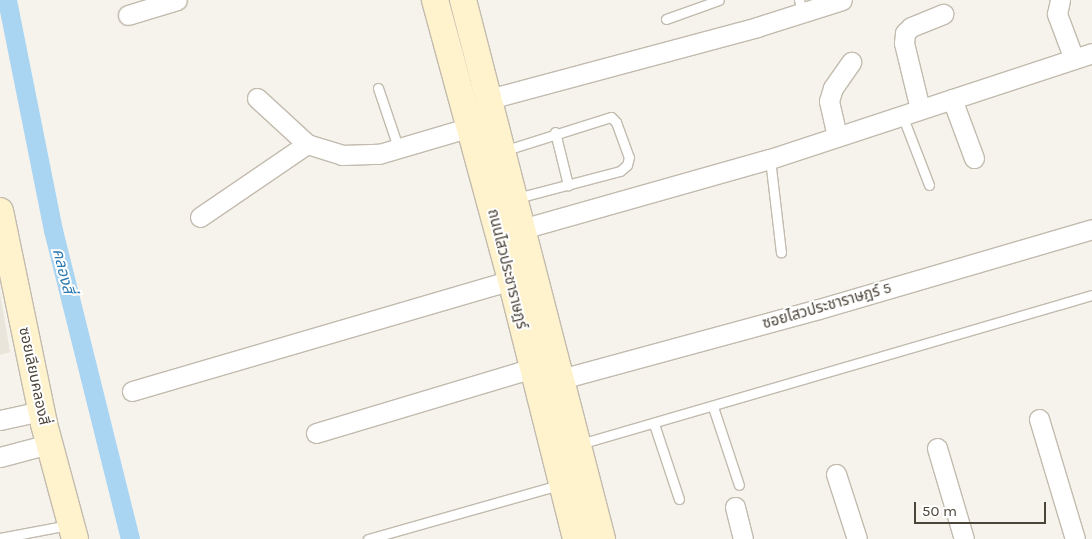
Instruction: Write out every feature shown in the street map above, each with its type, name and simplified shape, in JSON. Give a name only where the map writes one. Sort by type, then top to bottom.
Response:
[{"type":"main road","name":"ถนนไสวประชาราษฎร์","points":[[435,0],[511,280],[576,539]]},
{"type":"main road","name":"ถนนไสวประชาราษฎร์","points":[[463,0],[602,539]]},
{"type":"main road","name":"ซอยเลียบคลองสี่","points":[[0,210],[6,274],[73,532]]},
{"type":"main road","points":[[559,474],[579,451]]},
{"type":"street","points":[[128,15],[177,0]]},
{"type":"street","points":[[489,99],[801,6],[842,0]]},
{"type":"street","points":[[1060,0],[1057,14],[1074,59]]},
{"type":"street","points":[[920,109],[905,33],[910,27],[943,14]]},
{"type":"street","points":[[522,230],[770,159],[952,98],[1092,54]]},
{"type":"street","points":[[837,136],[829,101],[834,88],[851,62]]},
{"type":"street","points":[[257,98],[307,144],[342,155],[359,157],[470,127]]},
{"type":"street","points":[[952,98],[974,158]]},
{"type":"street","points":[[200,217],[307,144]]},
{"type":"street","name":"ซอยไสวประชาราษฎร์ 5","points":[[561,379],[819,309],[1092,229]]},
{"type":"street","points":[[132,391],[511,280]]},
{"type":"street","points":[[316,433],[532,368]]},
{"type":"street","points":[[0,420],[41,412]]},
{"type":"street","points":[[1039,419],[1075,539]]},
{"type":"street","points":[[0,457],[49,444]]},
{"type":"street","points":[[937,448],[964,539]]},
{"type":"street","points":[[836,474],[857,539]]},
{"type":"street","points":[[735,507],[743,539]]},
{"type":"lane","points":[[666,19],[719,0]]},
{"type":"lane","points":[[378,88],[398,147]]},
{"type":"lane","points":[[902,115],[929,185]]},
{"type":"lane","points":[[502,151],[555,132],[611,117],[616,122],[629,157],[628,164],[620,171],[514,198]]},
{"type":"lane","points":[[555,132],[568,185]]},
{"type":"lane","points":[[770,159],[781,252]]},
{"type":"lane","points":[[579,451],[654,424],[1092,295]]},
{"type":"lane","points":[[714,407],[739,484]]},
{"type":"lane","points":[[654,424],[679,499]]},
{"type":"lane","points":[[368,539],[559,474]]},
{"type":"lane","points":[[0,538],[73,532]]},
{"type":"shaded area","points":[[0,293],[10,352],[0,355]]},
{"type":"waterway","name":"คลองสี่","points":[[7,0],[53,230],[130,539]]}]
